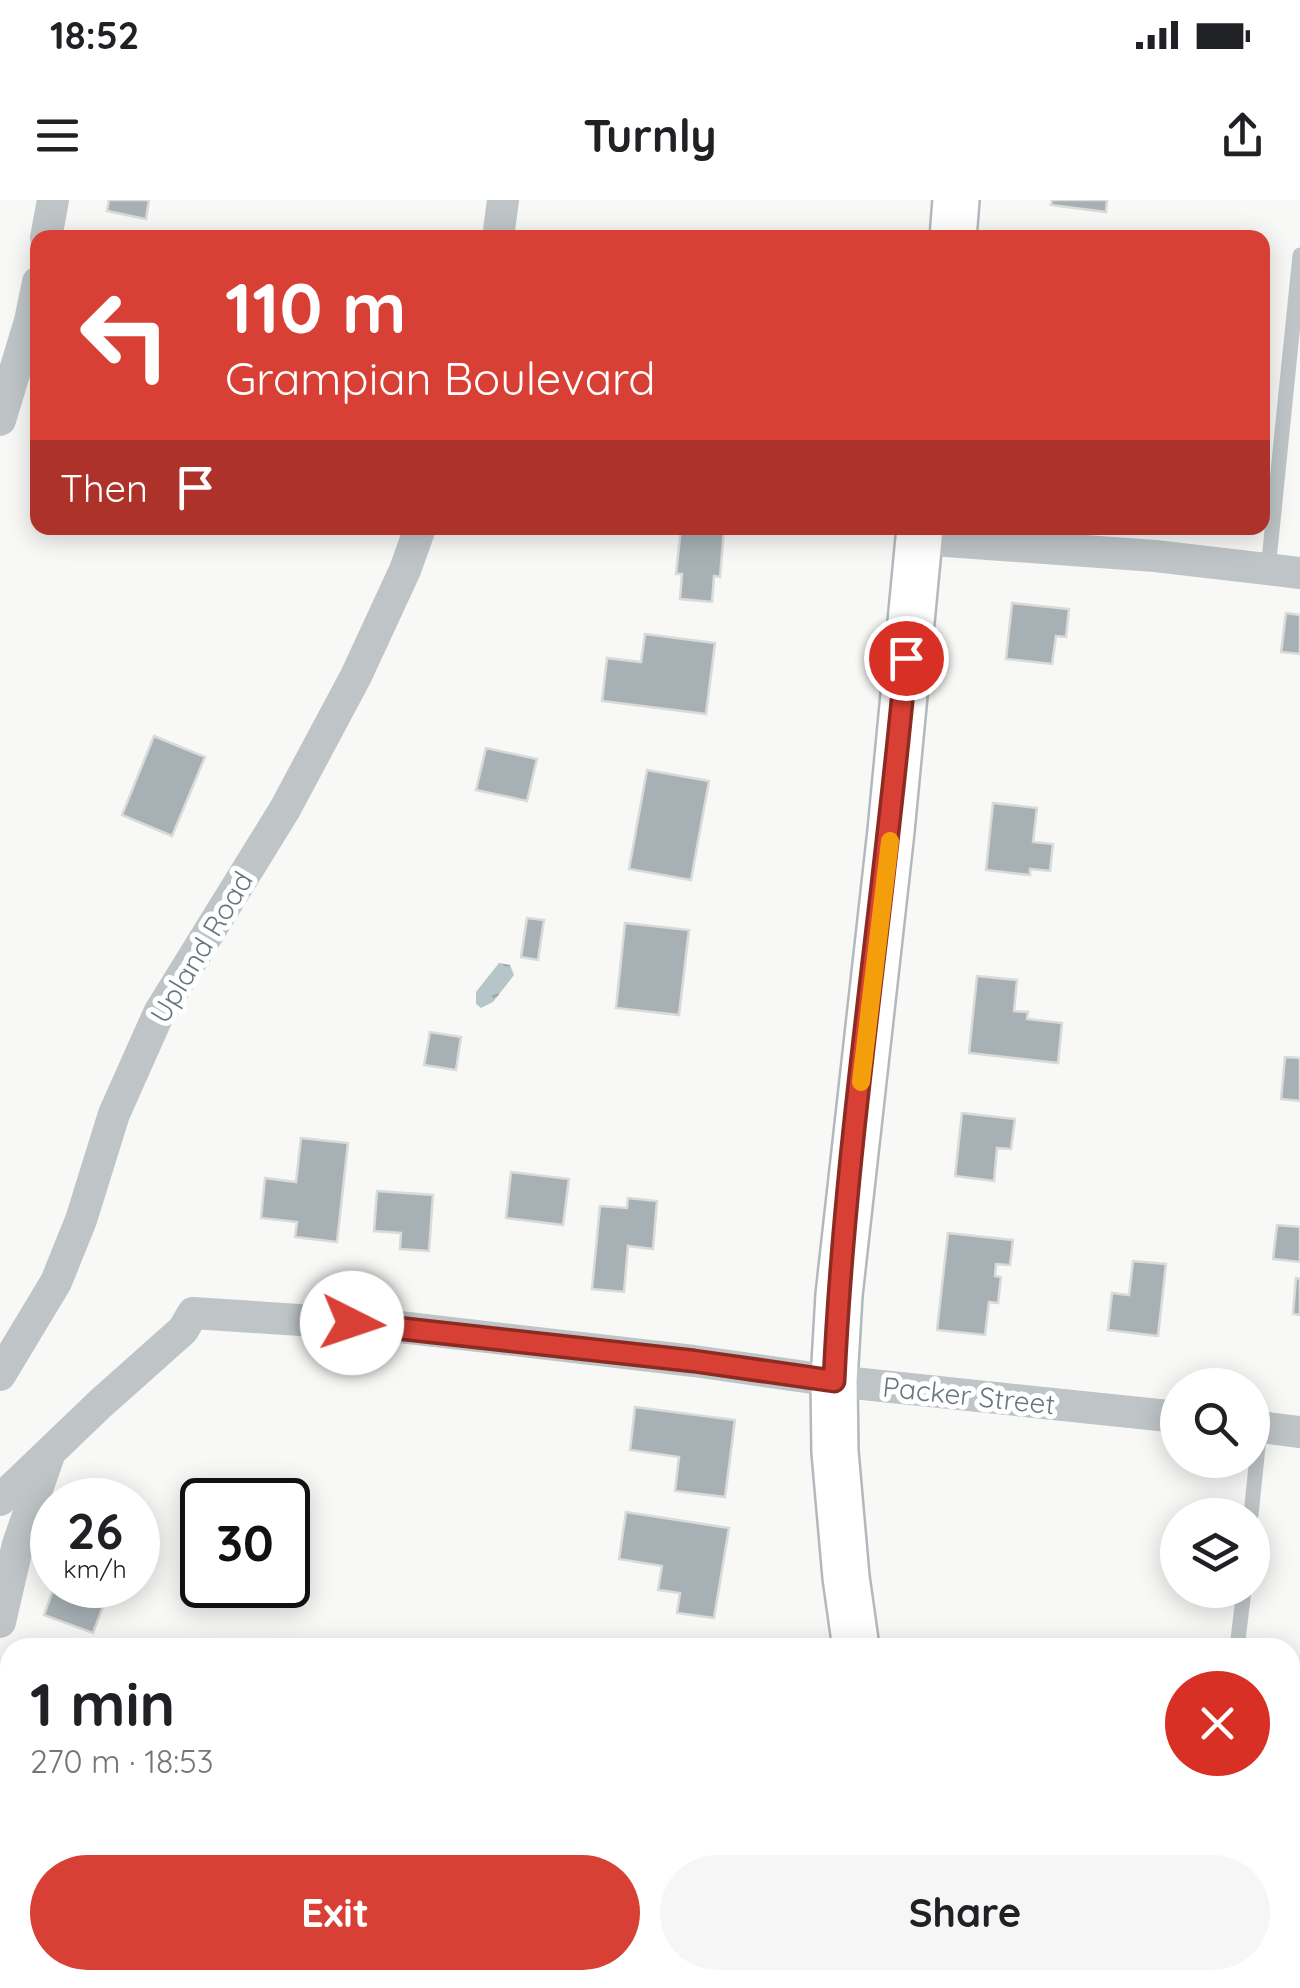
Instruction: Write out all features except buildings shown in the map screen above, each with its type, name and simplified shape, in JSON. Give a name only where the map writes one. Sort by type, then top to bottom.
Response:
[{"type":"street","points":[[47,230],[53,200]]},
{"type":"street","points":[[499,230],[503,200]]},
{"type":"street","points":[[954,230],[956,200]]},
{"type":"street","points":[[0,420],[30,322]]},
{"type":"street","name":"Upland Road","points":[[0,1375],[56,1282],[81,1220],[114,1114],[159,1012],[285,810],[356,676],[418,535]]},
{"type":"street","points":[[855,1638],[836,1452],[834,1381],[840,1276],[891,831],[919,535]]},
{"type":"street","points":[[940,535],[1284,572]]},
{"type":"street","name":"Packer Street","points":[[0,1500],[183,1330],[194,1313],[391,1326],[834,1381],[1160,1416]]},
{"type":"street","points":[[1270,1429],[1300,1432]]},
{"type":"street","points":[[0,1622],[18,1544],[51,1450]]},
{"type":"lane","points":[[1284,572],[1300,255]]},
{"type":"lane","points":[[1238,1638],[1242,1608]]},
{"type":"water","points":[[499,963],[510,965],[514,975],[493,1002],[481,1008],[476,1004],[476,992]]},
{"type":"slow traffic","points":[[861,1082],[890,841]]},
{"type":"route","points":[[352,1323],[694,1361],[834,1381],[839,1295],[891,831],[906,658]]}]
